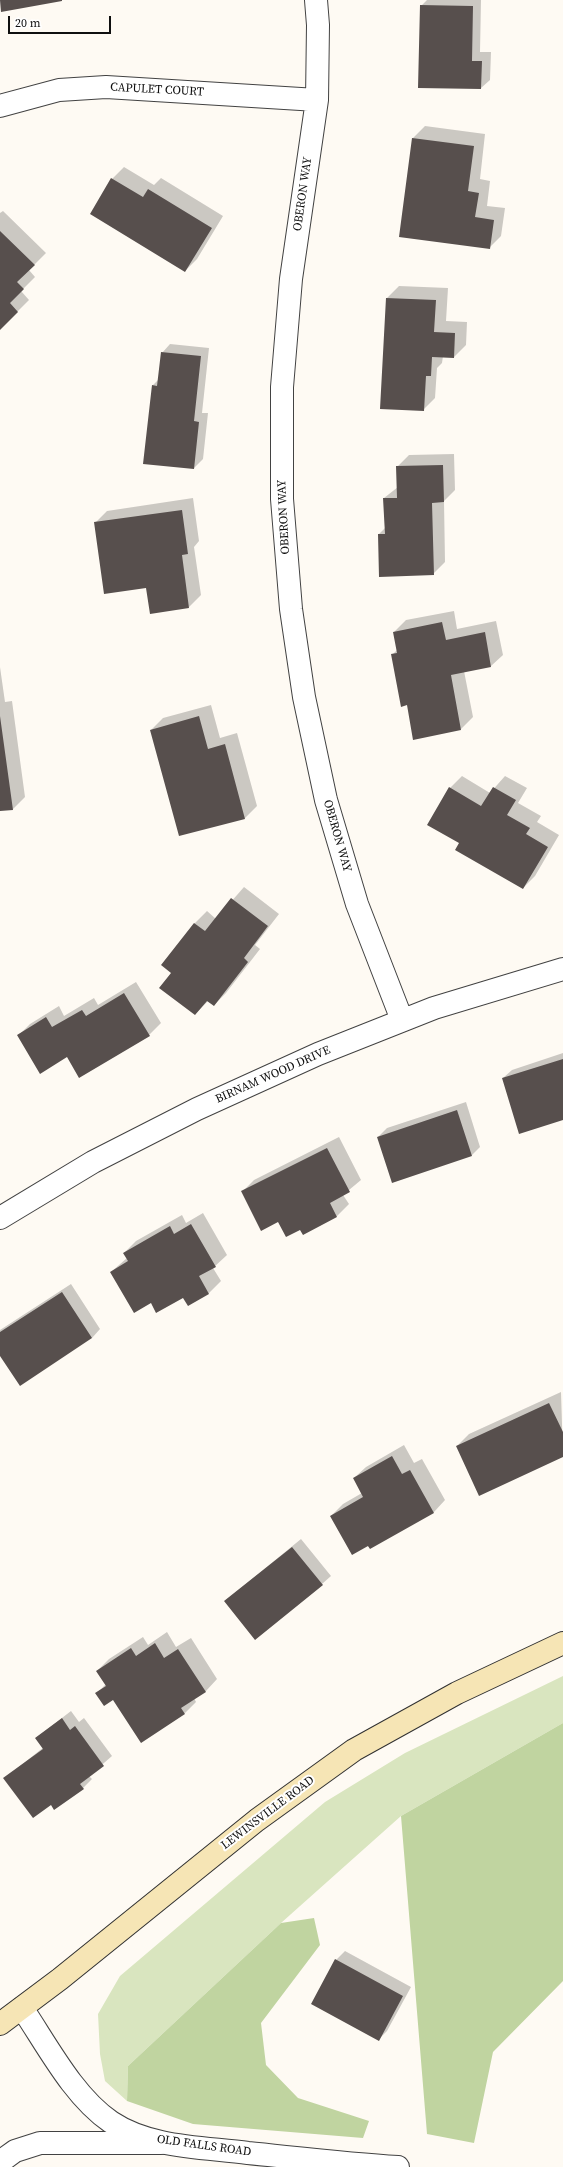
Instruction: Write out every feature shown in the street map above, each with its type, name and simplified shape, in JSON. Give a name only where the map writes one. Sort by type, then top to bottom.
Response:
[{"type":"main road","name":"LEWINSVILLE ROAD","points":[[0,2024],[258,1820],[354,1750],[457,1693],[563,1643]]},
{"type":"street","name":"OBERON WAY","points":[[316,0],[318,25],[316,100],[291,280],[282,387],[282,499],[291,609],[304,697],[326,800],[357,904],[402,1020]]},
{"type":"street","name":"CAPULET COURT","points":[[0,106],[59,90],[106,86],[316,100]]},
{"type":"street","name":"BIRNAM WOOD DRIVE","points":[[0,1218],[93,1162],[197,1109],[318,1054],[434,1008],[563,969]]},
{"type":"street","name":"OLD FALLS ROAD","points":[[22,2008],[81,2096],[110,2121],[128,2132],[161,2142],[349,2164],[398,2167]]},
{"type":"street","points":[[0,2162],[15,2151],[40,2143],[161,2142]]},
{"type":"green space","points":[[563,1676],[563,1723],[401,1816],[281,1923],[128,2066],[127,2101],[105,2081],[100,2054],[98,2014],[120,1976],[325,1802],[405,1753]]},
{"type":"green space","points":[[563,1723],[563,1981],[493,2052],[474,2143],[427,2134],[401,1816]]},
{"type":"green space","points":[[314,1918],[320,1945],[261,2023],[266,2065],[298,2098],[369,2121],[363,2138],[193,2124],[127,2101],[128,2066],[281,1923]]},
{"type":"building","points":[[0,0],[62,0],[62,1],[1,12]]},
{"type":"building","points":[[420,5],[473,6],[472,61],[482,61],[481,89],[418,88]]},
{"type":"building","points":[[412,138],[474,146],[468,191],[479,193],[475,217],[494,220],[490,249],[399,237]]},
{"type":"building","points":[[111,178],[143,197],[148,189],[212,228],[185,272],[90,214]]},
{"type":"building","points":[[0,231],[35,265],[17,282],[24,289],[10,303],[18,312],[0,330]]},
{"type":"building","points":[[386,298],[436,300],[434,332],[455,333],[454,358],[432,357],[431,376],[426,376],[424,411],[380,409]]},
{"type":"building","points":[[161,352],[201,356],[194,421],[199,422],[194,469],[143,464],[152,385],[157,386]]},
{"type":"building","points":[[443,465],[444,502],[432,503],[434,575],[379,577],[378,534],[385,534],[383,498],[397,498],[396,466]]},
{"type":"building","points":[[182,510],[188,554],[182,555],[189,608],[150,614],[146,588],[104,594],[94,522]]},
{"type":"building","points":[[442,622],[446,640],[485,632],[491,667],[451,675],[461,730],[413,740],[407,705],[401,707],[391,654],[397,653],[393,632]]},
{"type":"building","points":[[0,716],[13,810],[0,811]]},
{"type":"building","points":[[199,716],[208,749],[225,744],[245,819],[179,836],[150,730]]},
{"type":"building","points":[[449,787],[481,806],[493,787],[516,800],[507,815],[530,828],[526,834],[548,847],[523,889],[455,850],[459,843],[427,825]]},
{"type":"building","points":[[231,898],[268,926],[244,958],[248,962],[214,1006],[207,1001],[195,1015],[159,988],[171,973],[161,965],[194,923],[205,931]]},
{"type":"building","points":[[124,993],[150,1036],[79,1078],[67,1057],[40,1074],[17,1035],[46,1017],[52,1027],[82,1010],[86,1016]]},
{"type":"building","points":[[563,1059],[563,1120],[519,1134],[502,1078]]},
{"type":"building","points":[[457,1110],[472,1156],[392,1183],[377,1137]]},
{"type":"building","points":[[327,1148],[350,1192],[330,1203],[337,1217],[303,1235],[300,1230],[286,1237],[278,1222],[261,1231],[241,1191]]},
{"type":"building","points":[[191,1224],[216,1267],[199,1276],[209,1294],[188,1306],[183,1298],[156,1313],[151,1303],[134,1313],[110,1272],[128,1261],[123,1253],[170,1226],[174,1234]]},
{"type":"building","points":[[62,1292],[92,1338],[20,1386],[0,1356],[0,1332]]},
{"type":"building","points":[[549,1403],[563,1432],[563,1457],[479,1496],[456,1446]]},
{"type":"building","points":[[392,1456],[402,1474],[410,1470],[434,1513],[370,1549],[368,1546],[352,1555],[330,1516],[363,1497],[353,1478]]},
{"type":"building","points":[[292,1547],[323,1585],[255,1640],[224,1601]]},
{"type":"building","points":[[155,1643],[164,1658],[178,1649],[206,1692],[181,1708],[185,1714],[141,1743],[113,1700],[104,1706],[95,1693],[106,1686],[96,1671],[131,1648],[136,1656]]},
{"type":"building","points":[[62,1718],[70,1730],[75,1726],[104,1766],[80,1784],[84,1789],[54,1810],[51,1805],[33,1818],[3,1778],[43,1749],[35,1738]]},
{"type":"building","points":[[335,1959],[403,1996],[379,2041],[311,2004]]}]
